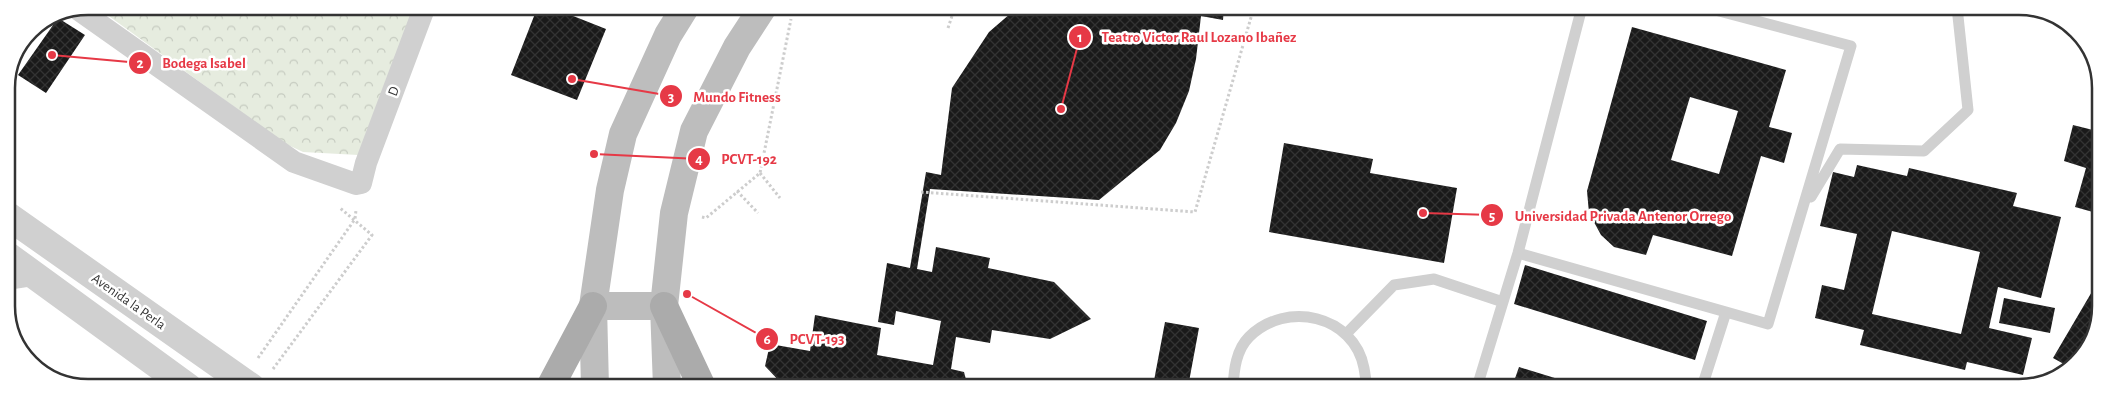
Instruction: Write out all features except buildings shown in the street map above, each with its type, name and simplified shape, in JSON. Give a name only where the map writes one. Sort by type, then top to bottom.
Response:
[{"type":"main road","points":[[595,379],[593,306],[610,190],[623,134],[668,35],[680,15]]},
{"type":"main road","points":[[667,379],[664,306],[674,213],[694,131],[737,47],[757,15]]},
{"type":"main road","points":[[593,306],[664,306]]},
{"type":"main road","points":[[554,379],[593,306]]},
{"type":"main road","points":[[664,306],[698,379]]},
{"type":"street","points":[[86,15],[294,162],[361,180]]},
{"type":"street","name":"D","points":[[361,180],[422,15]]},
{"type":"street","name":"Avenida la Perla","points":[[15,221],[253,379]]},
{"type":"street","points":[[21,277],[176,379]]},
{"type":"lane","points":[[1479,379],[1518,253],[1580,15]]},
{"type":"lane","points":[[1518,253],[1768,324],[1851,46],[1734,15]]},
{"type":"lane","points":[[1802,211],[1840,149],[1924,152],[1968,110],[1958,15]]},
{"type":"lane","points":[[1346,334],[1394,285],[1434,279],[1503,302]]},
{"type":"lane","points":[[1705,379],[1726,312]]},
{"type":"lane","points":[[1234,379],[1235,362],[1248,338],[1269,321],[1296,315],[1323,319],[1346,334],[1361,356],[1364,379]]},
{"type":"path","points":[[948,28],[952,15]]},
{"type":"path","points":[[921,192],[1195,212],[1252,15]]},
{"type":"path","points":[[674,213],[706,218],[760,173],[792,17]]},
{"type":"path","points":[[760,173],[780,198]]},
{"type":"path","points":[[256,379],[355,219],[361,180]]},
{"type":"path","points":[[738,191],[758,213]]},
{"type":"path","points":[[256,379],[372,235],[355,219]]},
{"type":"green space","points":[[107,15],[417,15],[358,155],[303,152],[284,143]]},
{"type":"place","name":"Bodega Isabel","points":[[52,55]]},
{"type":"place","name":"Mundo Fitness","points":[[572,79]]},
{"type":"place","name":"Teatro Victor Raul Lozano Ibañez","points":[[1061,109]]},
{"type":"place","name":"PCVT-192","points":[[594,154]]},
{"type":"place","name":"Universidad Privada Antenor Orrego","points":[[1423,213]]},
{"type":"place","name":"PCVT-193","points":[[687,294]]}]
